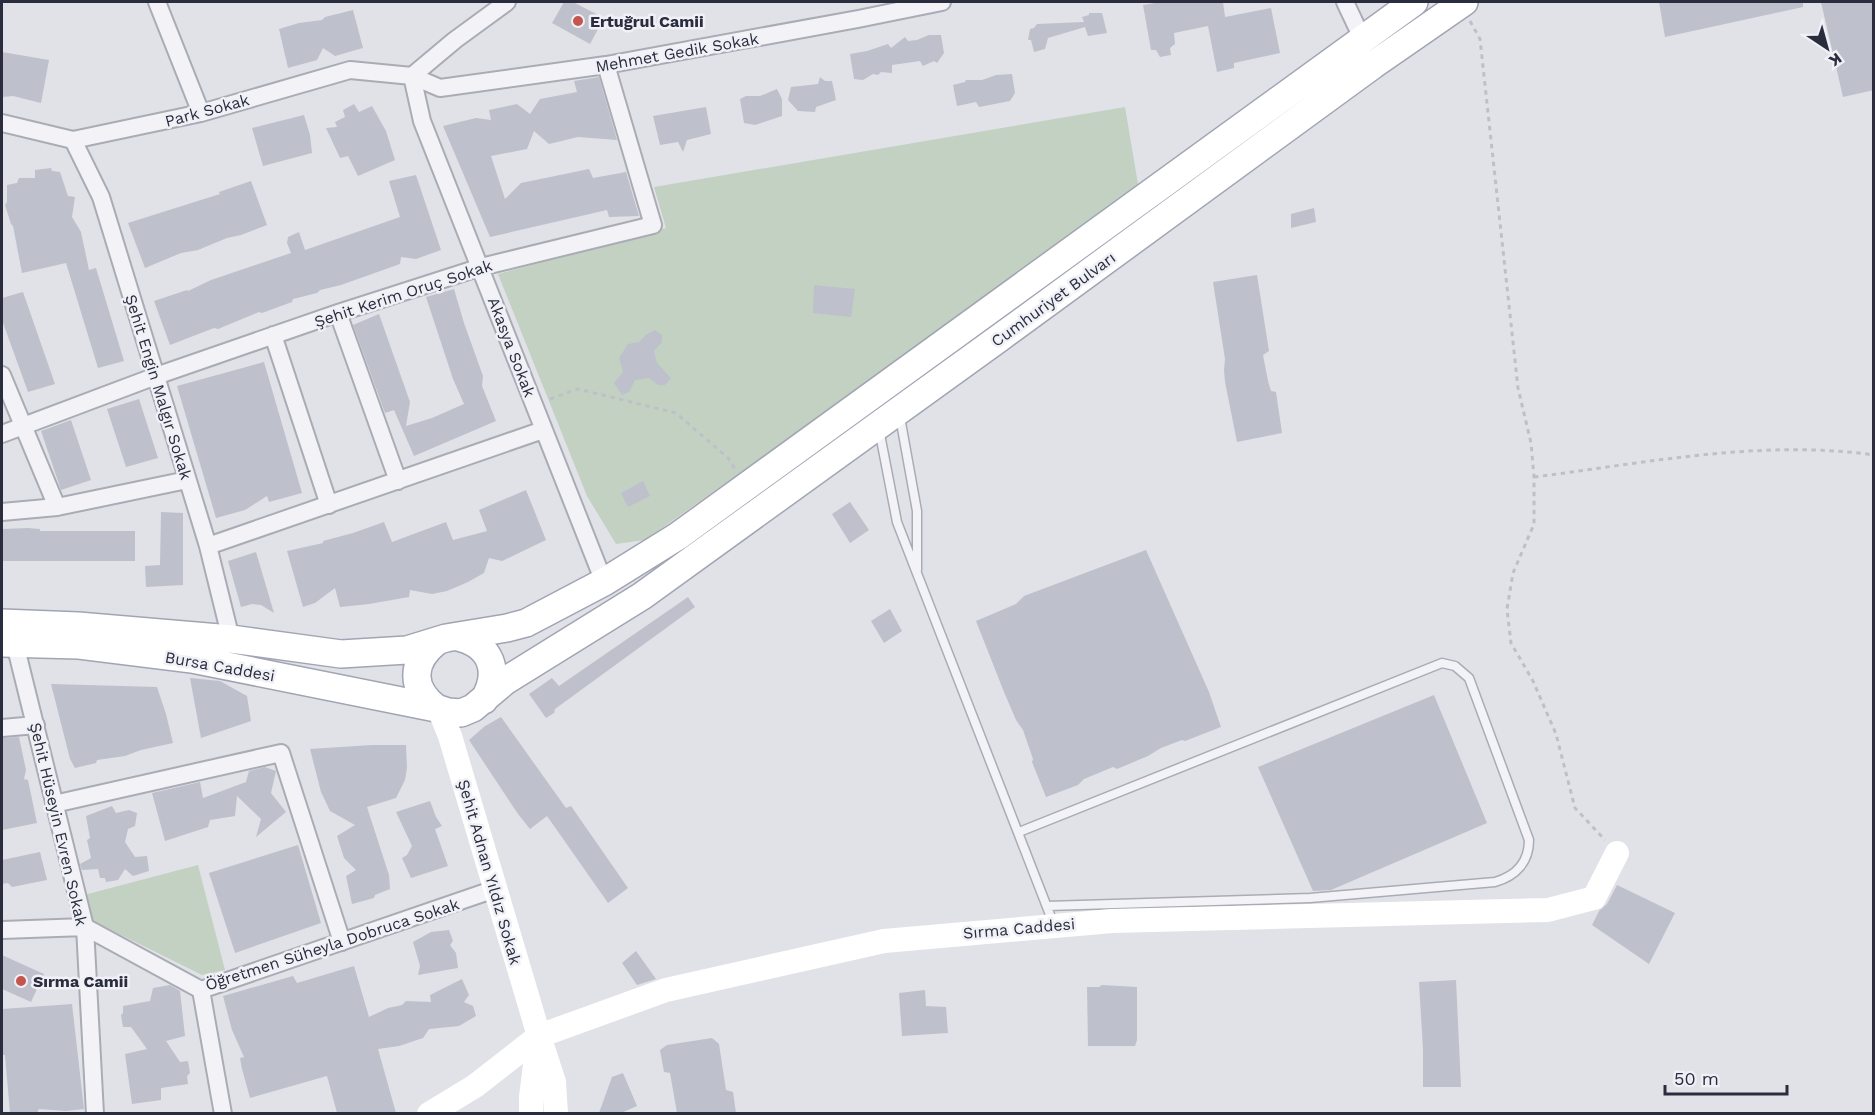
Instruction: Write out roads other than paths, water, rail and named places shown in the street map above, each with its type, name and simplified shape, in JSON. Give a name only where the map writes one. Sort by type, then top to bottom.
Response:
[{"type":"main road","name":"Cumhuriyet Bulvarı","points":[[604,582],[678,536],[1414,2]]},
{"type":"main road","name":"Cumhuriyet Bulvarı","points":[[642,596],[1372,64],[1462,3]]},
{"type":"main road","name":"Bursa Caddesi","points":[[6,637],[78,626],[231,639],[341,654],[406,650],[526,622],[604,582]]},
{"type":"main road","name":"Bursa Caddesi","points":[[6,637],[192,659],[461,713],[473,708],[505,681],[642,596]]},
{"type":"main road","points":[[437,709],[420,692],[417,669],[428,649],[447,640],[468,640],[487,654],[492,665],[493,677],[483,700]]},
{"type":"street","points":[[157,2],[201,113]]},
{"type":"street","points":[[412,76],[455,40],[507,2]]},
{"type":"street","name":"Mehmet Gedik Sokak","points":[[412,76],[440,88],[606,65],[942,2]]},
{"type":"street","points":[[1345,2],[1362,38]]},
{"type":"street","name":"Şehit Kerim Oruç Sokak","points":[[2,434],[273,335],[481,267],[652,225],[606,65]]},
{"type":"street","name":"Park Sokak","points":[[2,123],[73,140],[201,113],[350,70],[412,76]]},
{"type":"street","name":"Akasya Sokak","points":[[412,76],[422,121],[604,582]]},
{"type":"street","name":"Şehit Engin Malgır Sokak","points":[[73,140],[101,197],[208,546],[231,639]]},
{"type":"street","points":[[338,313],[398,480]]},
{"type":"street","points":[[273,335],[329,505]]},
{"type":"street","points":[[2,375],[57,507]]},
{"type":"street","points":[[208,546],[543,430]]},
{"type":"street","points":[[2,512],[57,507],[188,480]]},
{"type":"street","name":"Şehit Hüseyin Evren Sokak","points":[[6,637],[36,725],[85,927],[95,1113]]},
{"type":"street","name":"Şehit Adnan Yıldız Sokak","points":[[437,709],[450,736],[538,1036],[554,1082],[556,1113]]},
{"type":"street","points":[[2,728],[36,725]]},
{"type":"street","points":[[54,804],[281,753],[342,942]]},
{"type":"street","name":"Sırma Caddesi","points":[[429,1113],[475,1086],[538,1036],[666,990],[873,943],[1050,916],[1112,921],[1548,910],[1594,898],[1617,853]]},
{"type":"street","name":"Öğretmen Süheyla Dobruca Sokak","points":[[85,927],[201,990],[495,889]]},
{"type":"street","points":[[2,930],[85,927]]},
{"type":"street","points":[[201,990],[223,1113]]},
{"type":"street","points":[[531,1113],[538,1036]]},
{"type":"lane","points":[[888,418],[897,522],[1050,916],[1495,882],[1520,868],[1527,855],[1529,840],[1469,678],[1455,666],[1442,663],[1019,832]]},
{"type":"lane","points":[[888,418],[917,512],[917,576]]},
{"type":"place","name":"Ertuğrul Camii","points":[[578,21]]},
{"type":"place","name":"Sırma Camii","points":[[21,981]]}]
